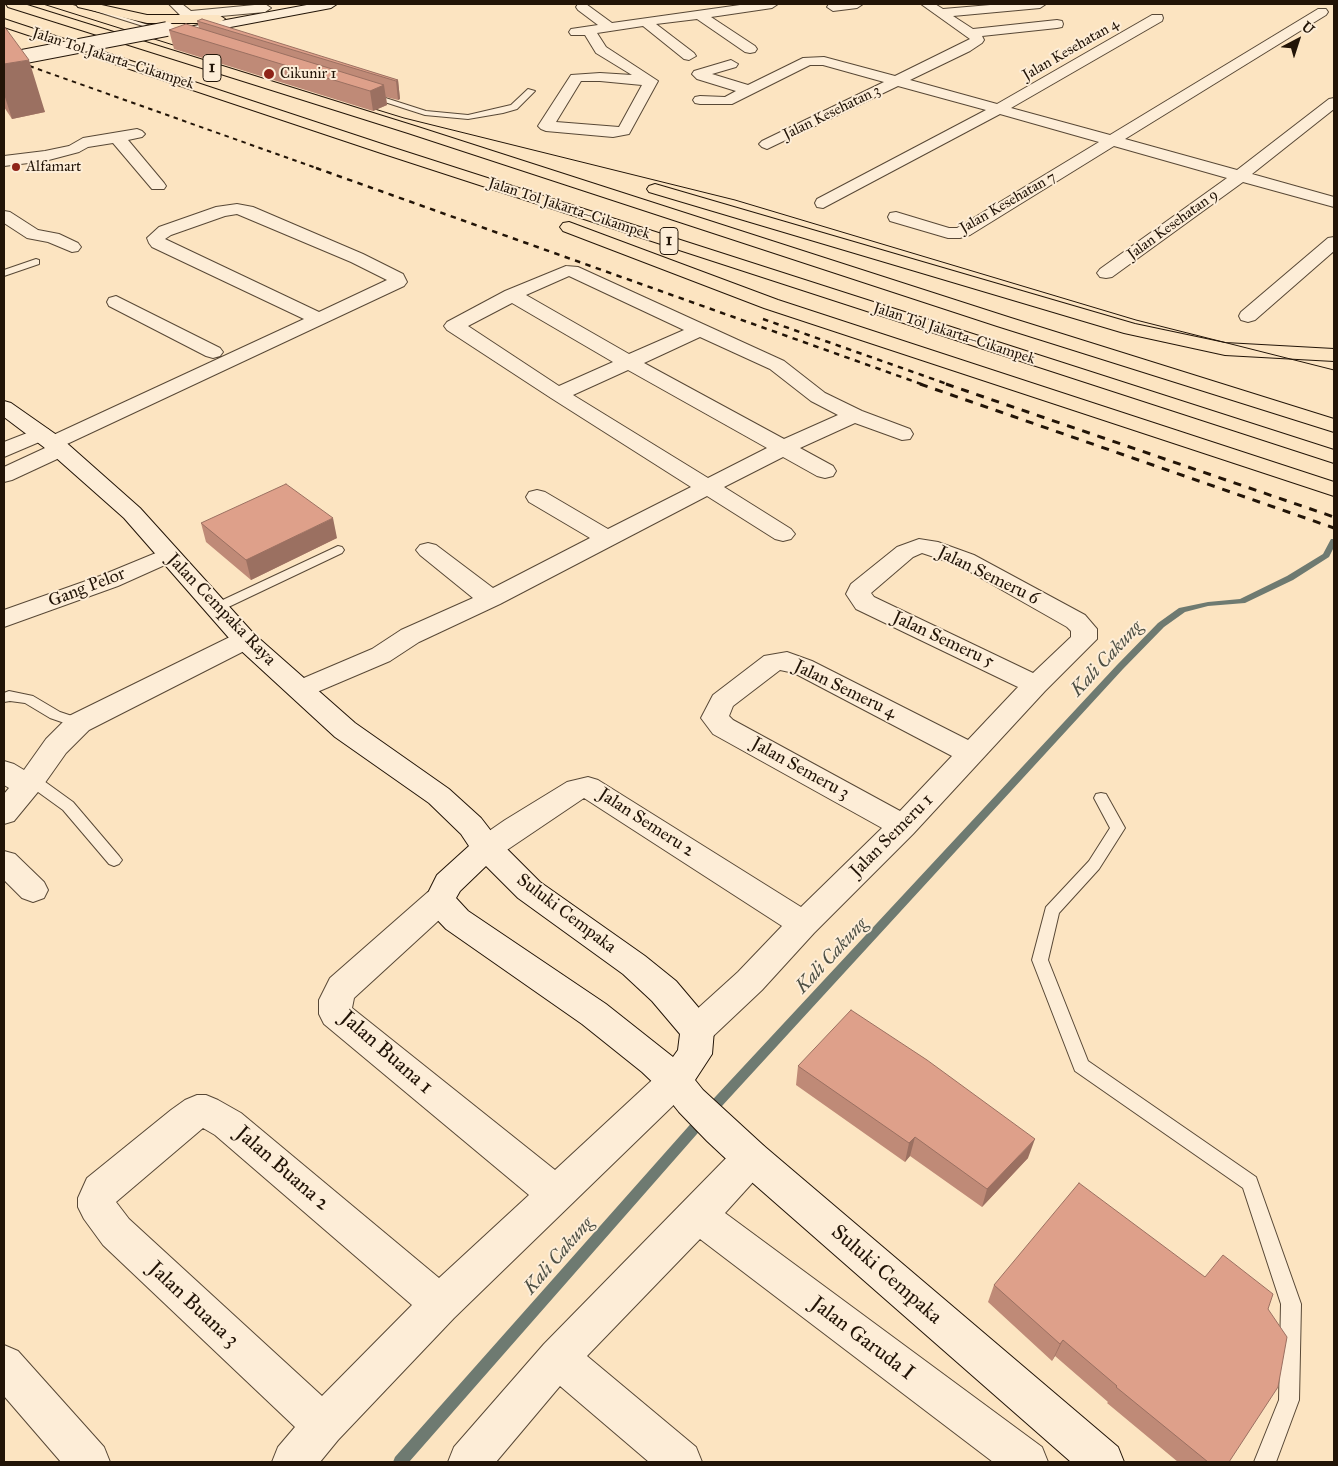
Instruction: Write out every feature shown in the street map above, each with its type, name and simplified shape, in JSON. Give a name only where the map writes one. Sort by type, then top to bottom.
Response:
[{"type":"highway","name":"Jalan Tol Jakarta–Cikampek","points":[[12,4],[413,130],[1004,322],[1334,426]]},
{"type":"highway","points":[[82,4],[147,18],[219,19]]},
{"type":"highway","name":"Jalan Tol Jakarta–Cikampek","points":[[4,23],[386,150],[1334,457]]},
{"type":"highway","points":[[413,130],[578,167]]},
{"type":"highway","points":[[386,150],[504,202],[771,304],[1334,488]]},
{"type":"highway","points":[[641,185],[1131,329],[1225,349],[1334,355]]},
{"type":"street","points":[[175,4],[188,15],[303,4]]},
{"type":"street","points":[[4,66],[17,60],[331,4]]},
{"type":"street","points":[[651,81],[601,50],[582,31],[699,14],[722,7],[772,4]]},
{"type":"street","points":[[833,7],[857,4]]},
{"type":"street","points":[[927,4],[970,33],[1057,24]]},
{"type":"street","points":[[942,13],[1040,4]]},
{"type":"street","points":[[194,27],[264,7]]},
{"type":"street","points":[[582,7],[609,27]]},
{"type":"street","points":[[648,9],[664,19]]},
{"type":"street","name":"Jalan Kesehatan 7","points":[[896,217],[948,233],[960,233],[1322,12]]},
{"type":"street","points":[[699,14],[750,49]]},
{"type":"street","name":"Jalan Kesehatan 4","points":[[823,203],[1000,109],[1091,58],[1157,18]]},
{"type":"street","points":[[646,22],[690,56]]},
{"type":"street","name":"Jalan Kesehatan 3","points":[[766,144],[975,42],[976,37],[970,33]]},
{"type":"street","points":[[600,77],[601,50]]},
{"type":"street","points":[[700,100],[728,101],[808,61],[816,60],[1334,202]]},
{"type":"street","points":[[731,64],[699,74],[749,90]]},
{"type":"street","points":[[600,77],[651,81],[624,131],[613,132],[546,126],[576,78],[600,77]]},
{"type":"street","name":"Jalan Kesehatan 9","points":[[1106,273],[1240,176],[1334,102]]},
{"type":"street","points":[[4,161],[32,158],[74,149],[83,143],[137,134]]},
{"type":"street","points":[[116,136],[158,186]]},
{"type":"street","points":[[32,158],[43,173]]},
{"type":"street","points":[[4,475],[48,439],[213,352],[398,282],[397,278],[383,271],[247,211],[237,209],[222,210],[165,231],[156,238],[158,243],[310,315]]},
{"type":"street","points":[[4,216],[33,234],[53,238],[72,247]]},
{"type":"street","points":[[1248,316],[1334,242]]},
{"type":"street","points":[[783,534],[454,327],[456,324],[512,295],[566,271],[572,271],[777,365],[818,396],[855,415],[902,434]]},
{"type":"street","points":[[512,295],[628,362],[825,471]]},
{"type":"street","points":[[116,302],[213,352]]},
{"type":"street","points":[[4,450],[48,439],[310,315]]},
{"type":"street","points":[[558,394],[699,330]]},
{"type":"street","name":"Jalan Cempaka Raya","points":[[4,406],[48,439],[132,513],[245,640],[345,730],[439,796],[471,826],[487,848]]},
{"type":"street","points":[[293,683],[381,655],[410,636],[490,599],[783,448],[855,415]]},
{"type":"street","points":[[537,497],[608,539]]},
{"type":"street","name":"Jalan Semeru 6","points":[[860,589],[905,552],[919,546],[930,547],[966,560],[1076,621],[1084,629],[1084,639]]},
{"type":"street","points":[[428,550],[490,599]]},
{"type":"street","name":"Gang Pelor","points":[[4,619],[109,581],[168,555]]},
{"type":"street","name":"Jalan Semeru 5","points":[[860,589],[858,594],[865,603],[1036,685]]},
{"type":"street","points":[[293,683],[325,660],[364,642],[378,638],[410,636]]},
{"type":"street","name":"Jalan Semeru 1","points":[[697,1030],[750,981],[803,924],[903,826],[1036,685],[1084,639]]},
{"type":"street","points":[[4,813],[56,746],[79,723],[245,640]]},
{"type":"street","name":"Jalan Semeru 4","points":[[722,701],[773,662],[787,661],[803,667],[972,754]]},
{"type":"street","name":"Jalan Semeru 3","points":[[722,701],[715,718],[723,727],[903,826]]},
{"type":"street","points":[[4,770],[29,783]]},
{"type":"street","name":"Jalan Semeru 2","points":[[487,848],[579,788],[588,787],[803,924]]},
{"type":"street","points":[[439,901],[448,883],[487,848]]},
{"type":"street","name":"Suluki Cempaka","points":[[487,848],[529,890],[634,965],[664,991],[697,1030]]},
{"type":"street","points":[[4,862],[33,890]]},
{"type":"street","name":"Suluki Cempaka","points":[[439,901],[457,920],[601,1020],[683,1091],[720,1130],[751,1158],[1103,1462]]},
{"type":"street","name":"Jalan Buana 1","points":[[439,901],[342,988],[335,1000],[336,1014],[555,1193]]},
{"type":"street","points":[[293,1462],[323,1426],[440,1304],[555,1193],[683,1091],[695,1054],[697,1030]]},
{"type":"street","name":"Jalan Buana 2","points":[[117,1176],[184,1121],[197,1112],[206,1111],[228,1124],[440,1304]]},
{"type":"street","points":[[470,1462],[558,1358],[751,1158]]},
{"type":"street","name":"Jalan Buana 3","points":[[117,1176],[100,1190],[97,1198],[97,1207],[104,1217],[135,1250],[323,1426]]},
{"type":"street","name":"Jalan Garuda I","points":[[698,1215],[1027,1462]]},
{"type":"street","points":[[558,1358],[681,1462]]},
{"type":"street","points":[[4,1364],[88,1462]]},
{"type":"lane","points":[[76,4],[186,38]]},
{"type":"lane","points":[[365,95],[425,113],[468,117],[503,111],[514,107],[531,91]]},
{"type":"lane","points":[[4,273],[36,262]]},
{"type":"lane","points":[[216,608],[338,550]]},
{"type":"lane","points":[[4,698],[10,696],[28,699],[55,715],[79,723]]},
{"type":"lane","points":[[29,783],[68,806],[114,860]]},
{"type":"lane","points":[[1101,798],[1118,828],[1094,865],[1052,911],[1040,960],[1081,1066],[1250,1183],[1291,1304],[1289,1400],[1265,1462]]},
{"type":"building","points":[[202,19],[398,80],[396,81],[197,21]]},
{"type":"building","points":[[186,24],[384,85],[370,91],[169,30]]},
{"type":"building","points":[[4,26],[29,60],[4,64]]},
{"type":"building","points":[[286,484],[333,518],[246,560],[201,523]]},
{"type":"building","points":[[851,1010],[927,1060],[1035,1139],[987,1189],[915,1137],[909,1143],[798,1066]]},
{"type":"building","points":[[1079,1183],[1205,1277],[1223,1255],[1273,1294],[1268,1309],[1287,1337],[1278,1387],[1229,1462],[1208,1462],[1116,1387],[1063,1340],[1060,1344],[994,1285]]},
{"type":"waterway","name":"Kali Cakung","points":[[400,1462],[707,1114],[1161,625],[1182,610],[1208,604],[1242,601],[1290,578],[1326,555],[1334,541]]},
{"type":"tram line","points":[[43,4],[186,49]]},
{"type":"tram line","points":[[365,106],[404,118],[735,200],[1136,320],[1334,370]]},
{"type":"railway","points":[[4,57],[319,169]]},
{"type":"railway","points":[[316,168],[924,385]]},
{"type":"railway","points":[[763,319],[950,385]]},
{"type":"railway","points":[[920,384],[1334,528]]},
{"type":"railway","points":[[946,384],[1334,517]]},
{"type":"place","name":"Cikunir 1","points":[[269,74]]},
{"type":"place","name":"Alfamart","points":[[16,167]]}]
